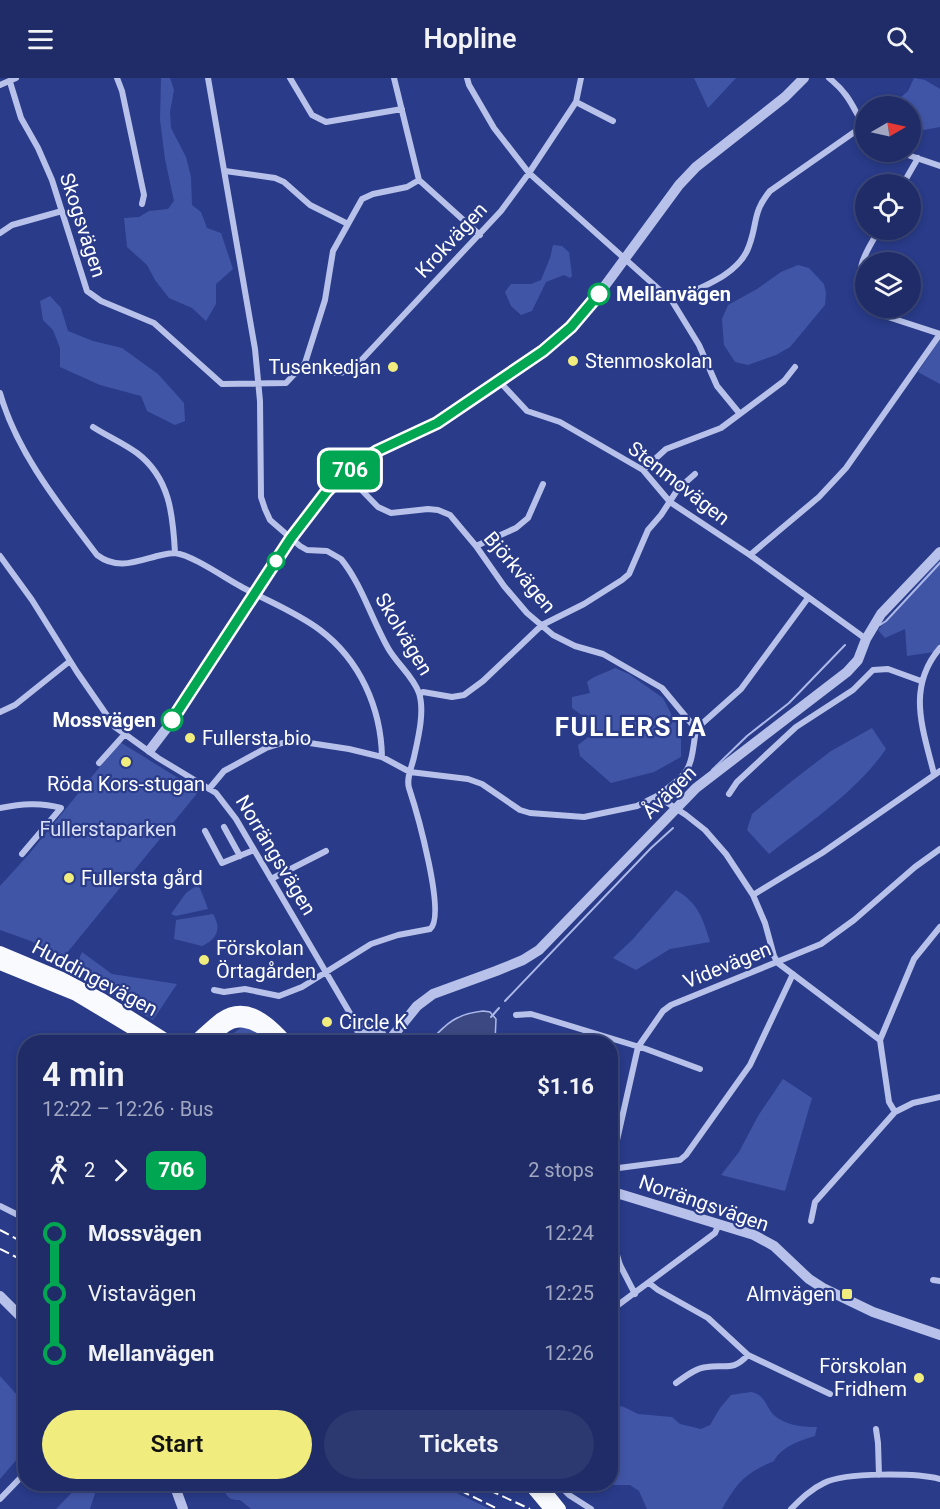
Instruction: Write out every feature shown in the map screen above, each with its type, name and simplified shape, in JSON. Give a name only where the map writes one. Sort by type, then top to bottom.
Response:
[{"type":"main road","name":"Huddingevägen","points":[[0,952],[72,983],[161,1035]]},
{"type":"main road","name":"Huddingevägen","points":[[0,964],[76,995],[142,1035]]},
{"type":"main road","points":[[202,1035],[221,1018],[238,1012],[256,1014],[271,1023],[282,1035]]},
{"type":"main road","points":[[217,1035],[225,1027],[239,1021],[254,1023],[270,1035]]},
{"type":"main road","points":[[535,1491],[550,1509]]},
{"type":"main road","points":[[546,1491],[560,1509]]},
{"type":"street","points":[[117,78],[122,91],[144,195],[142,204]]},
{"type":"street","name":"Skolvägen","points":[[208,78],[255,349],[261,497],[270,520],[291,538],[307,550],[327,551],[341,559],[389,651],[420,694],[421,709],[408,784],[432,879],[436,919],[434,926],[371,944],[325,972]]},
{"type":"street","points":[[290,78],[309,112],[320,120],[331,122],[402,109]]},
{"type":"street","points":[[394,78],[419,180],[480,235]]},
{"type":"street","points":[[467,78],[494,128],[529,173],[672,301],[699,345],[717,386],[740,414]]},
{"type":"street","name":"Krokvägen","points":[[305,363],[335,374],[345,373],[354,368],[501,211],[576,102],[581,78]]},
{"type":"street","points":[[0,556],[32,600],[115,727],[145,747],[169,725],[291,538],[327,491],[345,473],[377,451],[437,423],[543,351],[571,327],[593,302],[679,185],[696,167],[785,97],[804,78]]},
{"type":"street","points":[[829,78],[849,98],[855,110]]},
{"type":"street","points":[[0,85],[13,80]]},
{"type":"street","name":"Skogsvägen","points":[[13,80],[21,118],[52,180],[87,291],[101,301],[153,322],[222,384],[286,383],[305,363]]},
{"type":"street","points":[[576,102],[613,121]]},
{"type":"street","points":[[672,301],[737,266],[746,255],[750,244],[756,213],[770,191],[855,133]]},
{"type":"street","points":[[921,159],[940,166]]},
{"type":"street","points":[[225,171],[275,178],[284,182],[310,205],[348,224]]},
{"type":"street","points":[[305,363],[325,300],[333,251],[364,196],[407,187],[419,180]]},
{"type":"street","points":[[0,232],[12,225],[62,211]]},
{"type":"street","points":[[750,555],[819,497],[846,468],[940,334],[891,318]]},
{"type":"street","points":[[643,470],[666,449],[721,428],[784,381],[795,367]]},
{"type":"street","name":"Stenmovägen","points":[[500,381],[527,411],[560,422],[643,470],[670,502],[750,555],[866,639]]},
{"type":"street","points":[[0,393],[14,428],[46,488],[97,555],[105,562],[124,565],[175,553],[197,562],[294,613],[321,630],[349,659],[361,676],[378,718],[382,738],[382,757]]},
{"type":"street","points":[[93,427],[138,454],[161,477],[174,519],[175,553]]},
{"type":"street","name":"Björkvägen","points":[[345,473],[378,507],[391,513],[428,509],[450,515],[527,613],[553,635],[574,646],[603,654],[662,687],[696,729]]},
{"type":"street","points":[[420,694],[423,692],[452,697],[464,695],[483,681],[542,625],[584,604],[628,574],[648,530],[678,489],[695,474]]},
{"type":"street","points":[[476,546],[516,528],[528,518],[543,484]]},
{"type":"street","name":"Åvägen","points":[[392,1035],[417,1006],[433,994],[523,960],[539,950],[696,788],[847,672],[858,660],[866,639],[881,614],[940,552]]},
{"type":"street","points":[[209,789],[224,771],[266,747],[282,743],[303,742],[339,747],[382,757],[410,772],[468,778],[482,784],[520,810],[584,817],[637,806],[657,796],[687,772],[692,763],[696,729],[746,683],[808,598]]},
{"type":"street","points":[[753,895],[822,854],[937,772],[920,707],[921,681],[928,665],[940,648]]},
{"type":"street","points":[[0,712],[15,705],[70,661]]},
{"type":"street","points":[[729,794],[737,782],[796,727],[853,690],[873,670],[888,669],[921,681]]},
{"type":"street","points":[[99,763],[124,735]]},
{"type":"street","name":"Norrängsvägen","points":[[145,747],[158,758],[216,793],[231,811],[351,1016],[358,1035]]},
{"type":"street","points":[[657,796],[686,815],[717,842],[753,895],[778,963],[880,1040]]},
{"type":"street","points":[[0,808],[27,803],[48,804],[61,808],[22,854]]},
{"type":"street","points":[[224,827],[240,856]]},
{"type":"street","points":[[206,831],[222,864],[254,850]]},
{"type":"street","name":"Videvägen","points":[[618,1134],[638,1047],[663,1011],[671,1005],[821,944],[854,920],[915,867],[940,849]]},
{"type":"street","points":[[271,879],[326,851]]},
{"type":"street","points":[[895,1112],[889,1102],[880,1040],[914,959],[940,927]]},
{"type":"street","points":[[214,990],[224,992],[246,989],[279,996],[302,987],[325,972]]},
{"type":"street","points":[[618,1169],[680,1160],[686,1155],[750,1065],[792,974]]},
{"type":"street","points":[[516,1015],[531,1014],[599,1035]]},
{"type":"street","name":"Norrängsvägen","points":[[351,1016],[375,1031]]},
{"type":"street","points":[[364,1035],[366,1032],[399,1028]]},
{"type":"street","points":[[375,1031],[381,1035]]},
{"type":"street","points":[[618,1041],[700,1069]]},
{"type":"street","points":[[811,1221],[815,1202],[831,1181],[895,1112],[913,1103],[940,1097]]},
{"type":"street","name":"Norrängsvägen","points":[[618,1193],[754,1235],[774,1246],[809,1279],[824,1288],[873,1312],[940,1335]]},
{"type":"street","points":[[0,1206],[18,1215]]},
{"type":"street","points":[[618,1306],[715,1233],[719,1223]]},
{"type":"street","points":[[618,1258],[635,1294]]},
{"type":"street","points":[[649,1283],[708,1318],[748,1355],[830,1394]]},
{"type":"street","points":[[0,1296],[18,1314]]},
{"type":"street","points":[[676,1383],[706,1367],[732,1367],[748,1355]]},
{"type":"street","points":[[876,1430],[879,1475]]},
{"type":"street","points":[[791,1509],[812,1491],[832,1479],[879,1475],[926,1476],[940,1479]]},
{"type":"street","points":[[0,1499],[18,1480]]},
{"type":"street","points":[[177,1491],[183,1509]]},
{"type":"street","points":[[564,1491],[591,1509]]},
{"type":"green space","points":[[161,78],[170,78],[174,90],[170,112],[171,128],[186,157],[191,177],[192,205],[201,212],[207,228],[221,233],[233,269],[216,284],[216,304],[206,321],[192,308],[169,298],[147,265],[127,247],[124,218],[139,217],[149,211],[168,209],[174,201],[160,120]]},
{"type":"green space","points":[[694,78],[736,78],[708,108]]},
{"type":"green space","points":[[914,78],[925,80],[940,89],[940,127],[921,129],[921,96],[902,96],[908,91]]},
{"type":"green space","points":[[553,245],[562,246],[569,252],[572,276],[570,278],[564,275],[546,282],[532,311],[521,315],[511,306],[505,292],[511,284],[531,284],[541,280]]},
{"type":"green space","points":[[798,265],[809,268],[824,284],[825,305],[790,347],[776,355],[748,365],[735,362],[724,345],[722,319],[728,305],[781,272]]},
{"type":"green space","points":[[50,296],[61,308],[68,331],[93,341],[122,348],[158,374],[184,403],[185,421],[175,425],[147,411],[141,396],[100,385],[60,367],[60,348],[53,330],[43,320],[40,301]]},
{"type":"green space","points":[[940,339],[940,384],[918,372]]},
{"type":"green space","points":[[940,559],[940,645],[934,652],[907,656],[905,629],[885,638],[878,630]]},
{"type":"green space","points":[[615,668],[629,674],[663,698],[681,733],[681,757],[654,772],[611,783],[580,756],[578,745],[591,735],[591,722],[572,708],[572,697],[590,693],[587,682]]},
{"type":"green space","points":[[872,728],[886,749],[874,765],[832,806],[769,854],[747,830],[752,814],[831,751]]},
{"type":"green space","name":"Fullerstaparken","points":[[120,742],[199,791],[62,959],[31,941],[0,930],[0,886]]},
{"type":"green space","points":[[196,886],[200,888],[208,909],[176,916],[171,914],[186,893]]},
{"type":"green space","points":[[676,890],[690,900],[699,912],[710,942],[670,949],[636,970],[613,958],[632,940]]},
{"type":"green space","points":[[213,914],[217,929],[214,937],[207,943],[202,946],[174,939],[176,920]]},
{"type":"green space","points":[[82,952],[112,974],[177,984],[153,1020],[73,972]]},
{"type":"green space","points":[[244,1026],[262,1035],[230,1035]]},
{"type":"green space","points":[[783,1079],[812,1098],[785,1191],[721,1175],[739,1152],[758,1116]]},
{"type":"green space","points":[[0,1376],[18,1396],[18,1458],[0,1479]]},
{"type":"green space","points":[[755,1393],[781,1420],[798,1426],[817,1427],[815,1436],[792,1445],[781,1452],[774,1461],[755,1470],[738,1485],[722,1509],[647,1509],[639,1491],[630,1485],[618,1485],[618,1406],[638,1414],[672,1417],[680,1424],[701,1429],[710,1425],[731,1395]]},
{"type":"green space","points":[[73,1491],[96,1491],[90,1509],[56,1509]]},
{"type":"green space","points":[[224,1491],[453,1491],[490,1509],[251,1509],[240,1500],[228,1496]]},
{"type":"shaded area","points":[[490,1012],[496,1019],[495,1035],[436,1035],[453,1020],[466,1014]]},
{"type":"waterway","points":[[880,625],[940,563]]},
{"type":"waterway","points":[[712,770],[747,736],[789,703],[845,645]]},
{"type":"waterway","points":[[505,1001],[651,848],[673,828]]},
{"type":"waterway","points":[[491,1017],[499,1008]]},
{"type":"railway","points":[[0,1230],[18,1240]]},
{"type":"railway","points":[[0,1249],[18,1258]]},
{"type":"railway","points":[[461,1491],[498,1509]]},
{"type":"railway","points":[[491,1491],[530,1509]]},
{"type":"bus line","name":"706","points":[[172,720],[291,538],[327,491],[345,473],[377,451],[437,423],[543,351],[571,327],[599,294]]},
{"type":"place","name":"Mellanvägen","points":[[599,294]]},
{"type":"place","name":"Stenmoskolan","points":[[573,361]]},
{"type":"place","name":"Tusenkedjan","points":[[393,367]]},
{"type":"place","name":"Mossvägen","points":[[172,720]]},
{"type":"place","name":"Fullersta bio","points":[[190,738]]},
{"type":"place","name":"Röda Kors-stugan","points":[[126,762]]},
{"type":"place","name":"Fullersta gård","points":[[69,878]]},
{"type":"place","name":"Förskolan Örtagården","points":[[204,960]]},
{"type":"place","name":"Circle K","points":[[327,1022]]},
{"type":"place","name":"Almvägen","points":[[847,1294]]},
{"type":"place","name":"Förskolan Fridhem","points":[[919,1378]]},
{"type":"district","name":"FULLERSTA","points":[[631,727]]}]
